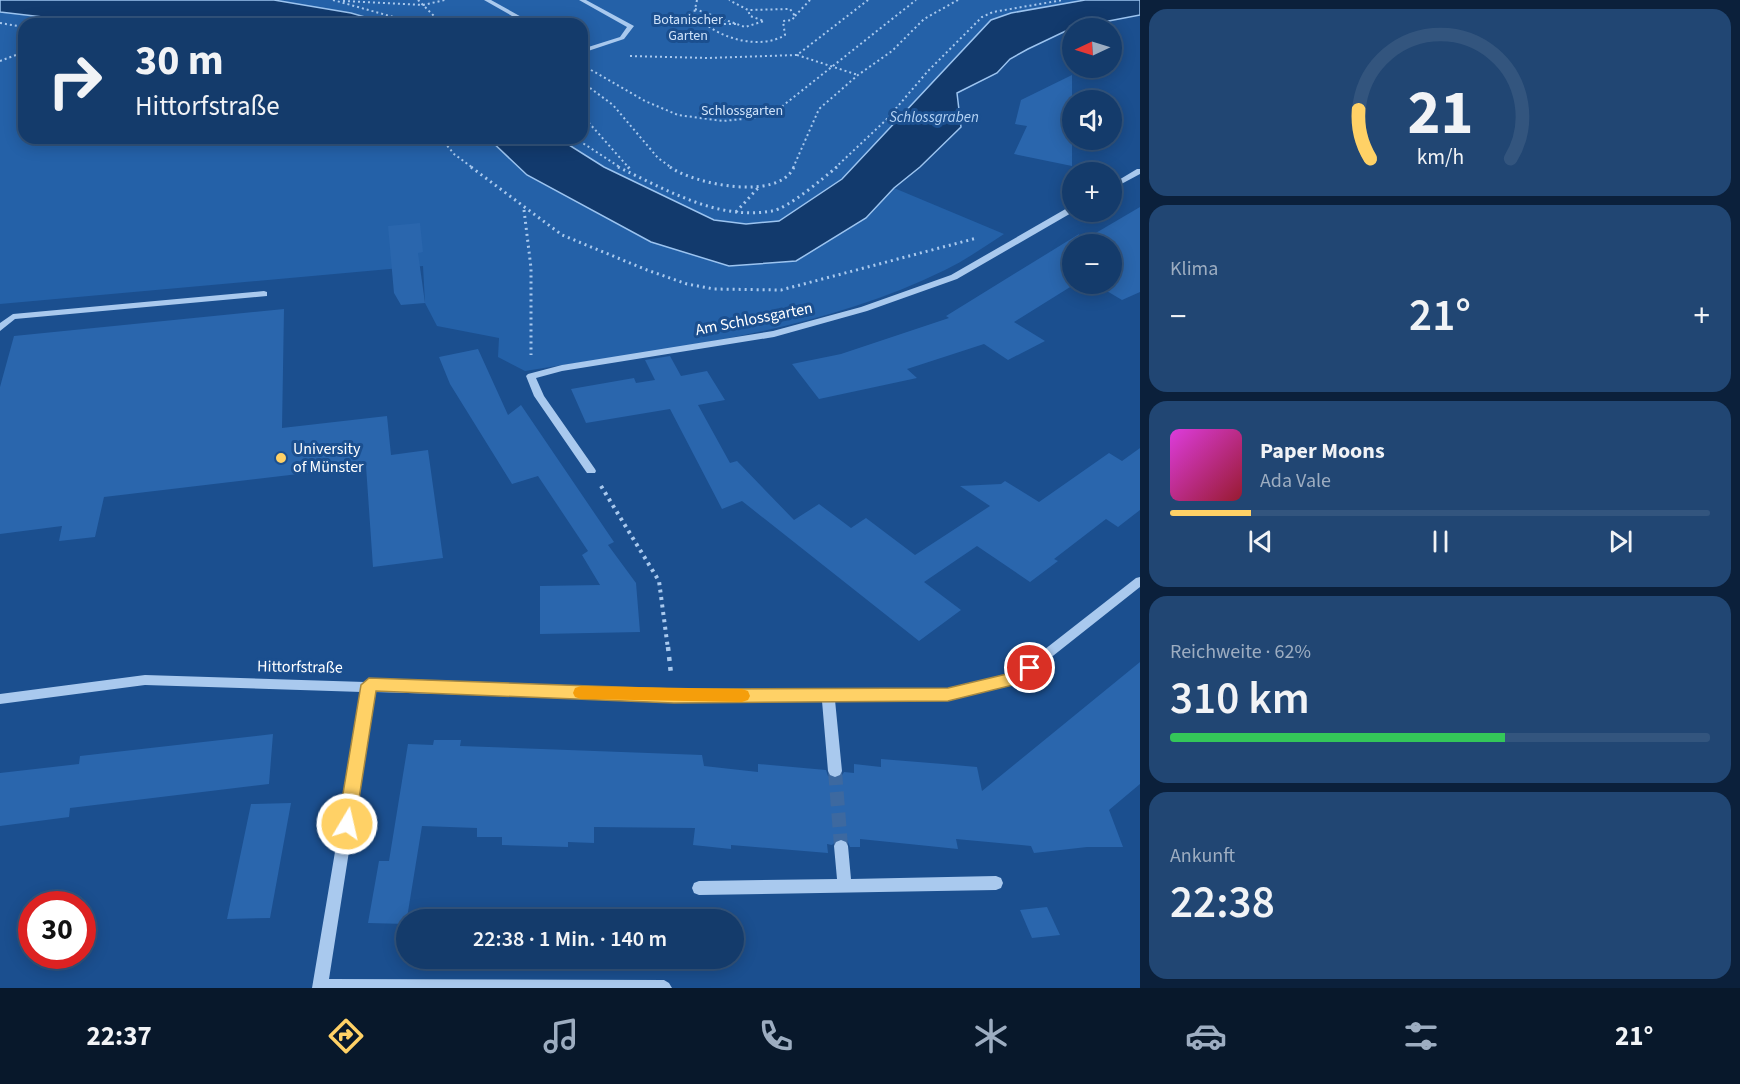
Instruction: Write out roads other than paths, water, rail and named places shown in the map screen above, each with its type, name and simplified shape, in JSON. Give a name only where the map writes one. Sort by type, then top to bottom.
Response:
[{"type":"street","points":[[487,0],[520,18]]},
{"type":"street","points":[[582,0],[631,26],[622,38],[588,49]]},
{"type":"street","points":[[1122,181],[1140,171]]},
{"type":"street","name":"Am Schlossgarten","points":[[591,471],[538,396],[531,376],[562,368],[774,334],[864,309],[954,278],[1062,215]]},
{"type":"street","points":[[0,328],[13,317],[264,294]]},
{"type":"street","name":"Hittorfstraße","points":[[0,699],[145,680],[674,696],[948,695],[1016,679],[1140,581]]},
{"type":"street","points":[[369,685],[320,987],[664,988]]},
{"type":"street","points":[[828,695],[835,771]]},
{"type":"street","points":[[841,846],[845,886]]},
{"type":"street","points":[[699,888],[996,883]]},
{"type":"water","points":[[0,0],[274,0],[368,18],[52,18],[0,12]]},
{"type":"water","name":"Schlossgraben","points":[[1085,0],[1140,0],[1140,15],[1122,18],[1062,18],[1062,33],[1010,59],[997,73],[957,93],[961,127],[920,167],[894,188],[866,218],[796,261],[729,266],[651,242],[527,175],[494,144],[568,144],[604,167],[714,220],[746,224],[779,221],[842,179],[991,20],[1011,13]]},
{"type":"tunnel","points":[[835,771],[841,846]]},
{"type":"place","name":"University of Münster","points":[[281,458]]},
{"type":"park label","name":"Botanischer Garten","points":[[688,28]]},
{"type":"park label","name":"Schlossgarten","points":[[742,111]]}]
